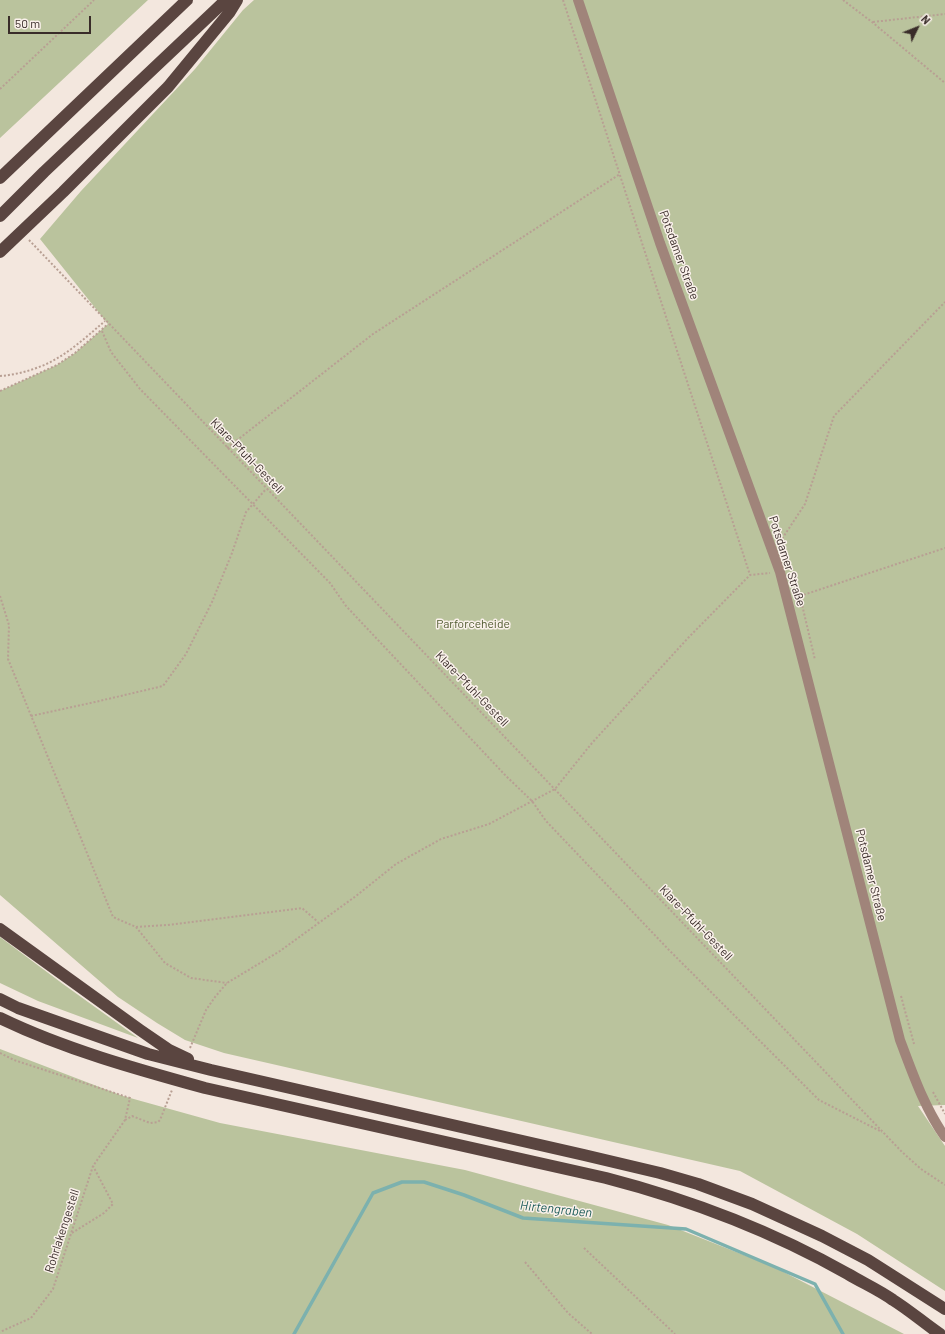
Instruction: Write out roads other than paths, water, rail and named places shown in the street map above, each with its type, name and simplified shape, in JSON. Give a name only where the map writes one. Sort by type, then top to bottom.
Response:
[{"type":"highway","points":[[0,178],[188,0]]},
{"type":"highway","points":[[0,216],[44,172],[226,0]]},
{"type":"highway","points":[[0,252],[63,192],[168,87],[229,13],[237,0]]},
{"type":"highway","points":[[0,929],[170,1050],[211,1070]]},
{"type":"highway","points":[[0,999],[18,1008],[148,1054],[211,1070],[584,1155],[660,1173],[698,1184],[752,1204],[822,1236],[868,1260],[945,1309]]},
{"type":"highway","points":[[0,1018],[88,1053],[146,1072],[205,1088],[599,1176],[649,1189],[712,1210],[778,1237],[813,1254],[893,1299],[940,1334]]},
{"type":"street","name":"Potsdamer Straße","points":[[578,0],[658,235],[780,572],[900,1040],[918,1089],[935,1123],[945,1137]]},
{"type":"waterway","name":"Hirtengraben","points":[[294,1334],[373,1193],[402,1182],[424,1182],[464,1195],[523,1218],[686,1229],[815,1284],[843,1334]]},
{"type":"park label","name":"Parforceheide","points":[[473,624]]}]
